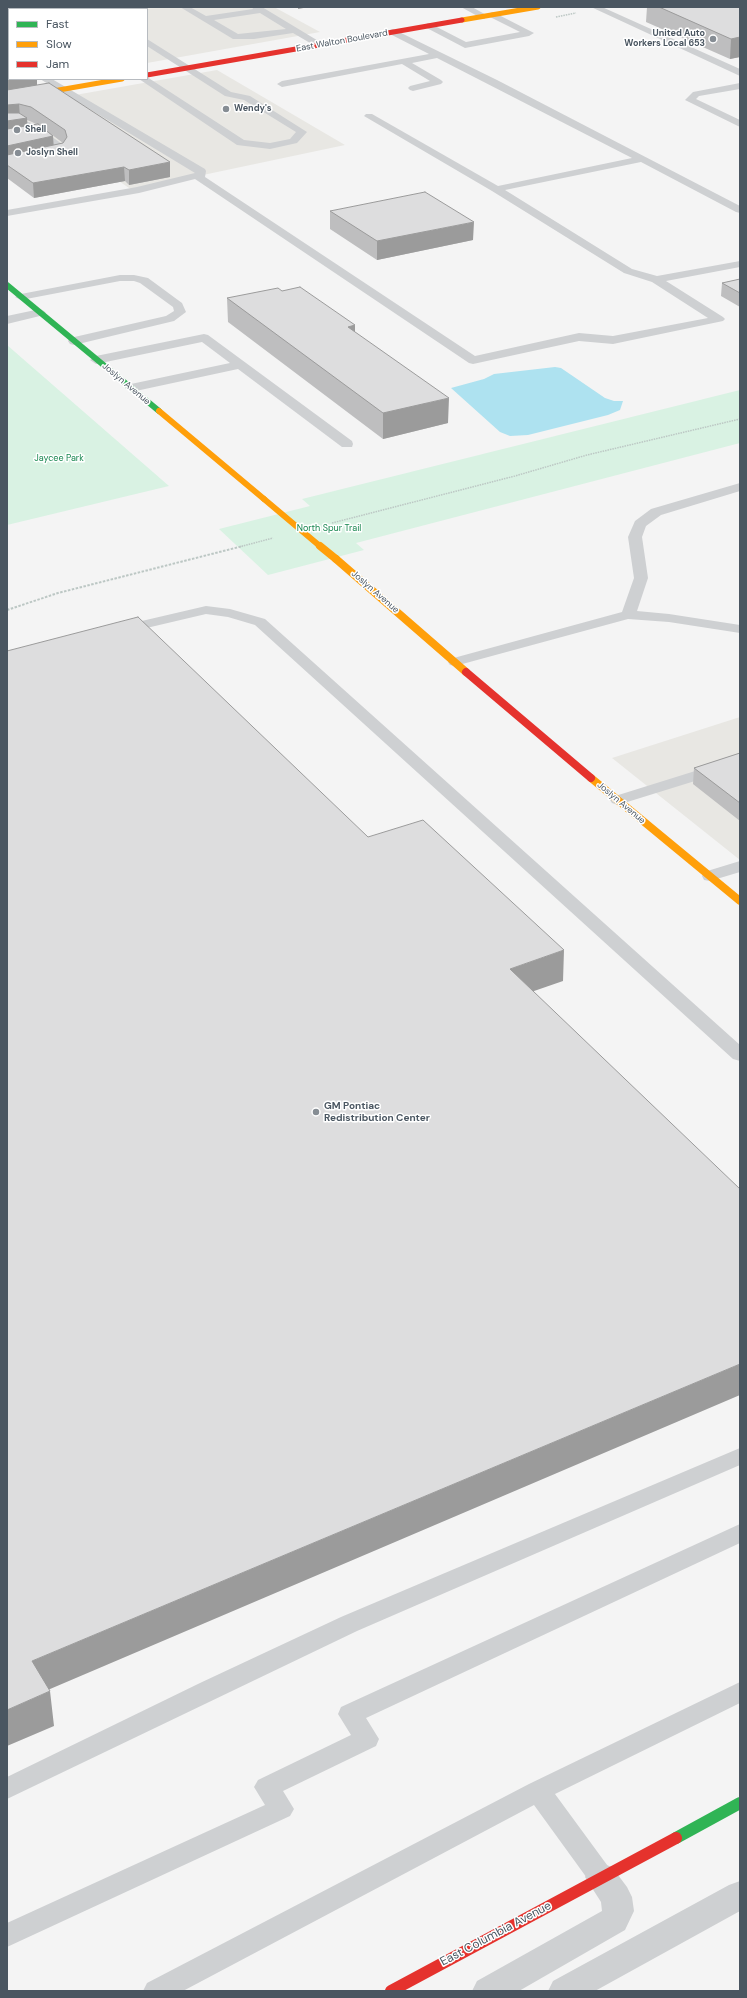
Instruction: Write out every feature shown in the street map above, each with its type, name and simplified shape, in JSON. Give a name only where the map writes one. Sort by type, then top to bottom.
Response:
[{"type":"main road","name":"East Walton Boulevard","points":[[148,75],[538,7]]},
{"type":"main road","points":[[7,99],[61,89],[90,81],[106,80]]},
{"type":"main road","name":"Joslyn Avenue","points":[[7,286],[336,559],[455,662],[740,902]]},
{"type":"main road","name":"East Columbia Avenue","points":[[391,1991],[740,1803]]},
{"type":"street","points":[[489,1991],[614,1920],[618,1911],[618,1904],[616,1897],[602,1878]]},
{"type":"street","points":[[565,1991],[740,1895]]},
{"type":"lane","points":[[184,7],[240,38],[295,30]]},
{"type":"lane","points":[[428,26],[465,45],[529,34],[465,7]]},
{"type":"lane","points":[[595,7],[740,73]]},
{"type":"lane","points":[[205,19],[258,8],[320,45]]},
{"type":"lane","points":[[393,32],[494,82],[740,210]]},
{"type":"lane","points":[[146,80],[241,143],[270,146],[293,141],[302,132],[247,98],[228,94],[148,43]]},
{"type":"lane","points":[[282,84],[438,55]]},
{"type":"lane","points":[[403,62],[438,82],[413,88]]},
{"type":"lane","points":[[47,80],[201,171],[199,178],[473,360],[579,337],[613,340],[719,319],[656,280],[628,271],[496,189],[369,116]]},
{"type":"lane","points":[[740,86],[696,94],[690,100],[740,124]]},
{"type":"lane","points":[[7,124],[20,123],[28,125],[61,148],[62,151],[60,154],[7,165]]},
{"type":"lane","points":[[28,136],[41,134]]},
{"type":"lane","points":[[496,189],[642,159]]},
{"type":"lane","points":[[7,213],[139,190],[162,183],[200,175]]},
{"type":"lane","points":[[656,280],[740,264]]},
{"type":"lane","points":[[21,297],[120,278],[134,278],[144,280],[178,305],[180,312],[170,319],[74,341]]},
{"type":"lane","points":[[7,320],[40,313]]},
{"type":"lane","points":[[96,360],[204,338],[347,444]]},
{"type":"lane","points":[[131,388],[240,365]]},
{"type":"lane","points":[[628,614],[641,578],[635,537],[640,524],[656,512],[740,487]]},
{"type":"lane","points":[[106,634],[206,610],[230,613],[260,622],[740,1055]]},
{"type":"lane","points":[[455,662],[628,614],[669,618],[740,629]]},
{"type":"lane","points":[[618,800],[740,762]]},
{"type":"lane","points":[[710,876],[740,866]]},
{"type":"lane","points":[[7,1788],[349,1624],[740,1456]]},
{"type":"lane","points":[[7,1935],[281,1809],[267,1787],[367,1739],[350,1714],[740,1533]]},
{"type":"lane","points":[[157,1991],[538,1791],[740,1692]]},
{"type":"lane","points":[[538,1791],[602,1878]]},
{"type":"path","points":[[328,524],[514,476],[587,455],[740,419]]},
{"type":"path","points":[[7,610],[58,593],[274,538]]},
{"type":"shaded area","points":[[274,7],[320,32],[148,63],[148,8],[59,8]]},
{"type":"shaded area","points":[[217,70],[345,145],[132,190],[82,156],[7,170],[7,107]]},
{"type":"shaded area","points":[[740,717],[740,860],[612,758]]},
{"type":"green space","name":"Jaycee Park","points":[[7,345],[169,486],[7,525]]},
{"type":"green space","name":"North Spur Trail","points":[[740,390],[740,443],[356,543],[364,550],[268,575],[219,529],[310,506],[302,499]]},
{"type":"water","points":[[555,367],[561,368],[605,398],[614,401],[623,401],[620,410],[608,415],[528,435],[510,436],[500,432],[451,388],[484,379],[494,374]]},
{"type":"building","points":[[659,7],[740,7],[740,37],[731,39]]},
{"type":"building","points":[[7,60],[8,60],[8,79]]},
{"type":"building","points":[[49,83],[170,162],[129,170],[124,167],[33,183],[7,165],[7,155],[63,143],[67,137],[65,130],[31,107],[19,104],[7,105],[7,90]]},
{"type":"building","points":[[7,113],[19,113],[27,118],[7,121]]},
{"type":"building","points":[[38,124],[53,136],[7,146],[7,129]]},
{"type":"building","points":[[425,192],[474,222],[377,241],[330,211]]},
{"type":"building","points":[[740,279],[740,293],[722,283]]},
{"type":"building","points":[[300,287],[355,325],[348,327],[449,398],[383,413],[227,298],[278,288],[282,291]]},
{"type":"building","name":"GM Pontiac Redistribution Center","points":[[138,617],[368,837],[423,820],[564,950],[510,969],[740,1189],[740,1364],[32,1661],[50,1691],[7,1710],[7,651]]},
{"type":"building","points":[[740,753],[740,803],[694,768]]},
{"type":"traffic: fast","points":[[7,285],[159,411]]},
{"type":"traffic: fast","points":[[676,1838],[740,1803]]},
{"type":"traffic: slow","points":[[462,20],[538,7]]},
{"type":"traffic: slow","points":[[7,99],[116,80]]},
{"type":"traffic: slow","points":[[159,411],[264,499]]},
{"type":"traffic: slow","points":[[264,499],[336,559]]},
{"type":"traffic: slow","points":[[336,559],[466,672]]},
{"type":"traffic: slow","points":[[591,778],[740,901]]},
{"type":"traffic: jam","points":[[148,75],[462,20]]},
{"type":"traffic: jam","points":[[466,672],[591,778]]},
{"type":"traffic: jam","points":[[391,1991],[676,1838]]},
{"type":"place","name":"United Auto Workers Local 653","points":[[713,39]]},
{"type":"place","name":"Wendy's","points":[[226,109]]},
{"type":"place","name":"Shell","points":[[17,130]]},
{"type":"place","name":"Joslyn Shell","points":[[18,153]]},
{"type":"place","name":"GM Pontiac Redistribution Center","points":[[316,1112]]}]
